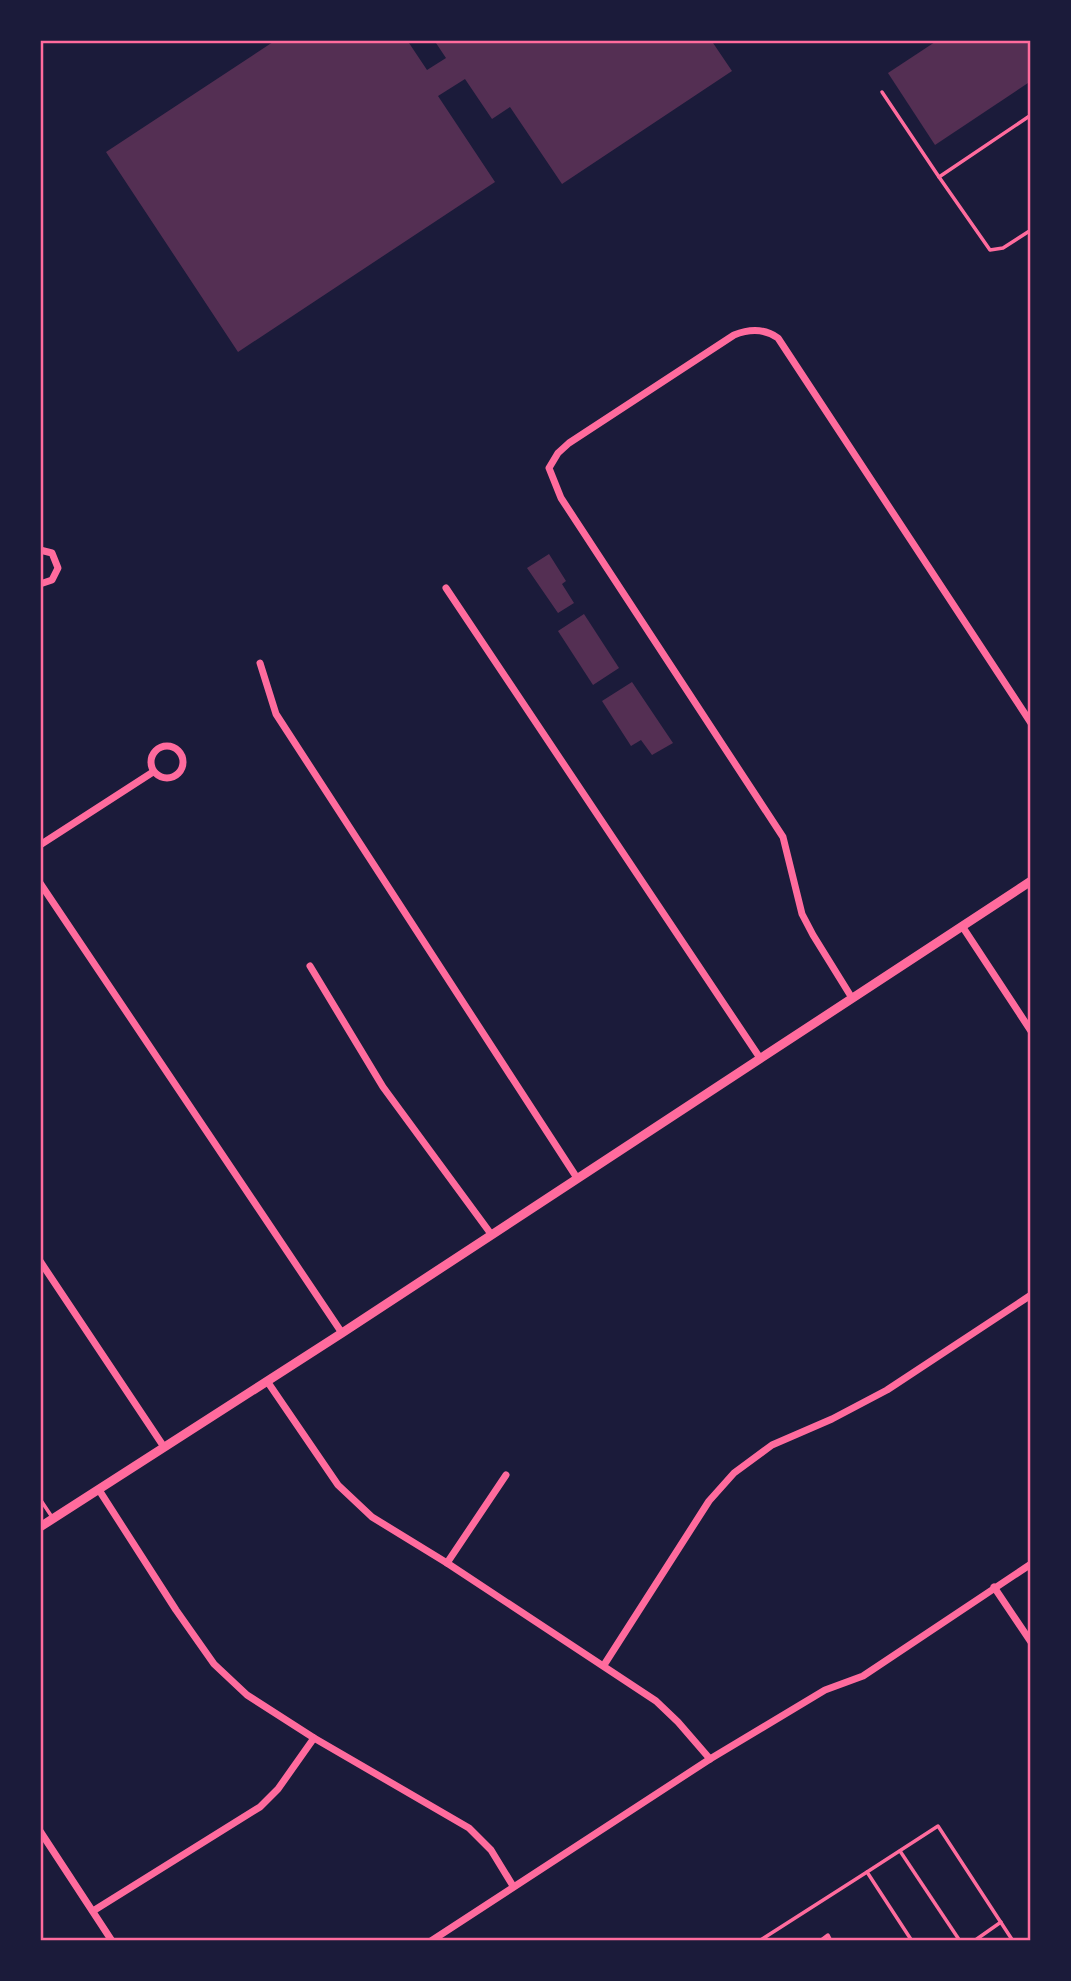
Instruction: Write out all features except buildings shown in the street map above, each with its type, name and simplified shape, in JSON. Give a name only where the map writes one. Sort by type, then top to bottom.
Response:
[{"type":"street","points":[[852,998],[802,914],[783,837],[561,498],[549,468],[558,453],[569,443],[734,335],[746,330],[770,332],[778,338],[1031,723]]},
{"type":"street","points":[[40,550],[52,553],[58,568],[52,580],[40,584]]},
{"type":"street","points":[[446,588],[760,1058]]},
{"type":"street","points":[[260,663],[276,714],[577,1178]]},
{"type":"street","points":[[171,745],[183,753],[184,766],[175,776],[163,778],[153,772],[150,758],[156,748],[171,745]]},
{"type":"street","points":[[40,845],[153,772]]},
{"type":"street","points":[[40,1527],[342,1333],[1031,881]]},
{"type":"street","points":[[40,883],[342,1333]]},
{"type":"street","points":[[962,926],[1031,1031]]},
{"type":"street","points":[[310,966],[383,1087],[491,1234]]},
{"type":"street","points":[[40,1261],[164,1447]]},
{"type":"street","points":[[604,1665],[709,1501],[734,1473],[772,1445],[832,1419],[887,1390],[1031,1295]]},
{"type":"street","points":[[267,1381],[338,1485],[372,1517],[447,1563],[656,1701],[710,1759]]},
{"type":"street","points":[[447,1563],[506,1475]]},
{"type":"street","points":[[99,1490],[176,1611],[214,1664],[247,1695],[314,1738],[469,1828],[491,1850],[513,1886]]},
{"type":"street","points":[[430,1941],[710,1759],[825,1690],[863,1676],[1031,1563]]},
{"type":"street","points":[[994,1587],[1031,1642]]},
{"type":"street","points":[[93,1911],[260,1807],[278,1789],[314,1738]]},
{"type":"street","points":[[40,1831],[112,1941]]},
{"type":"lane","points":[[882,92],[990,250],[1003,248],[1031,230]]},
{"type":"lane","points":[[939,177],[1031,115]]},
{"type":"lane","points":[[40,1499],[53,1519]]},
{"type":"lane","points":[[759,1941],[938,1826],[1013,1941]]},
{"type":"lane","points":[[900,1851],[960,1941]]},
{"type":"lane","points":[[867,1872],[912,1941]]},
{"type":"lane","points":[[974,1941],[1001,1922]]},
{"type":"lane","points":[[820,1941],[828,1935],[831,1941]]}]
